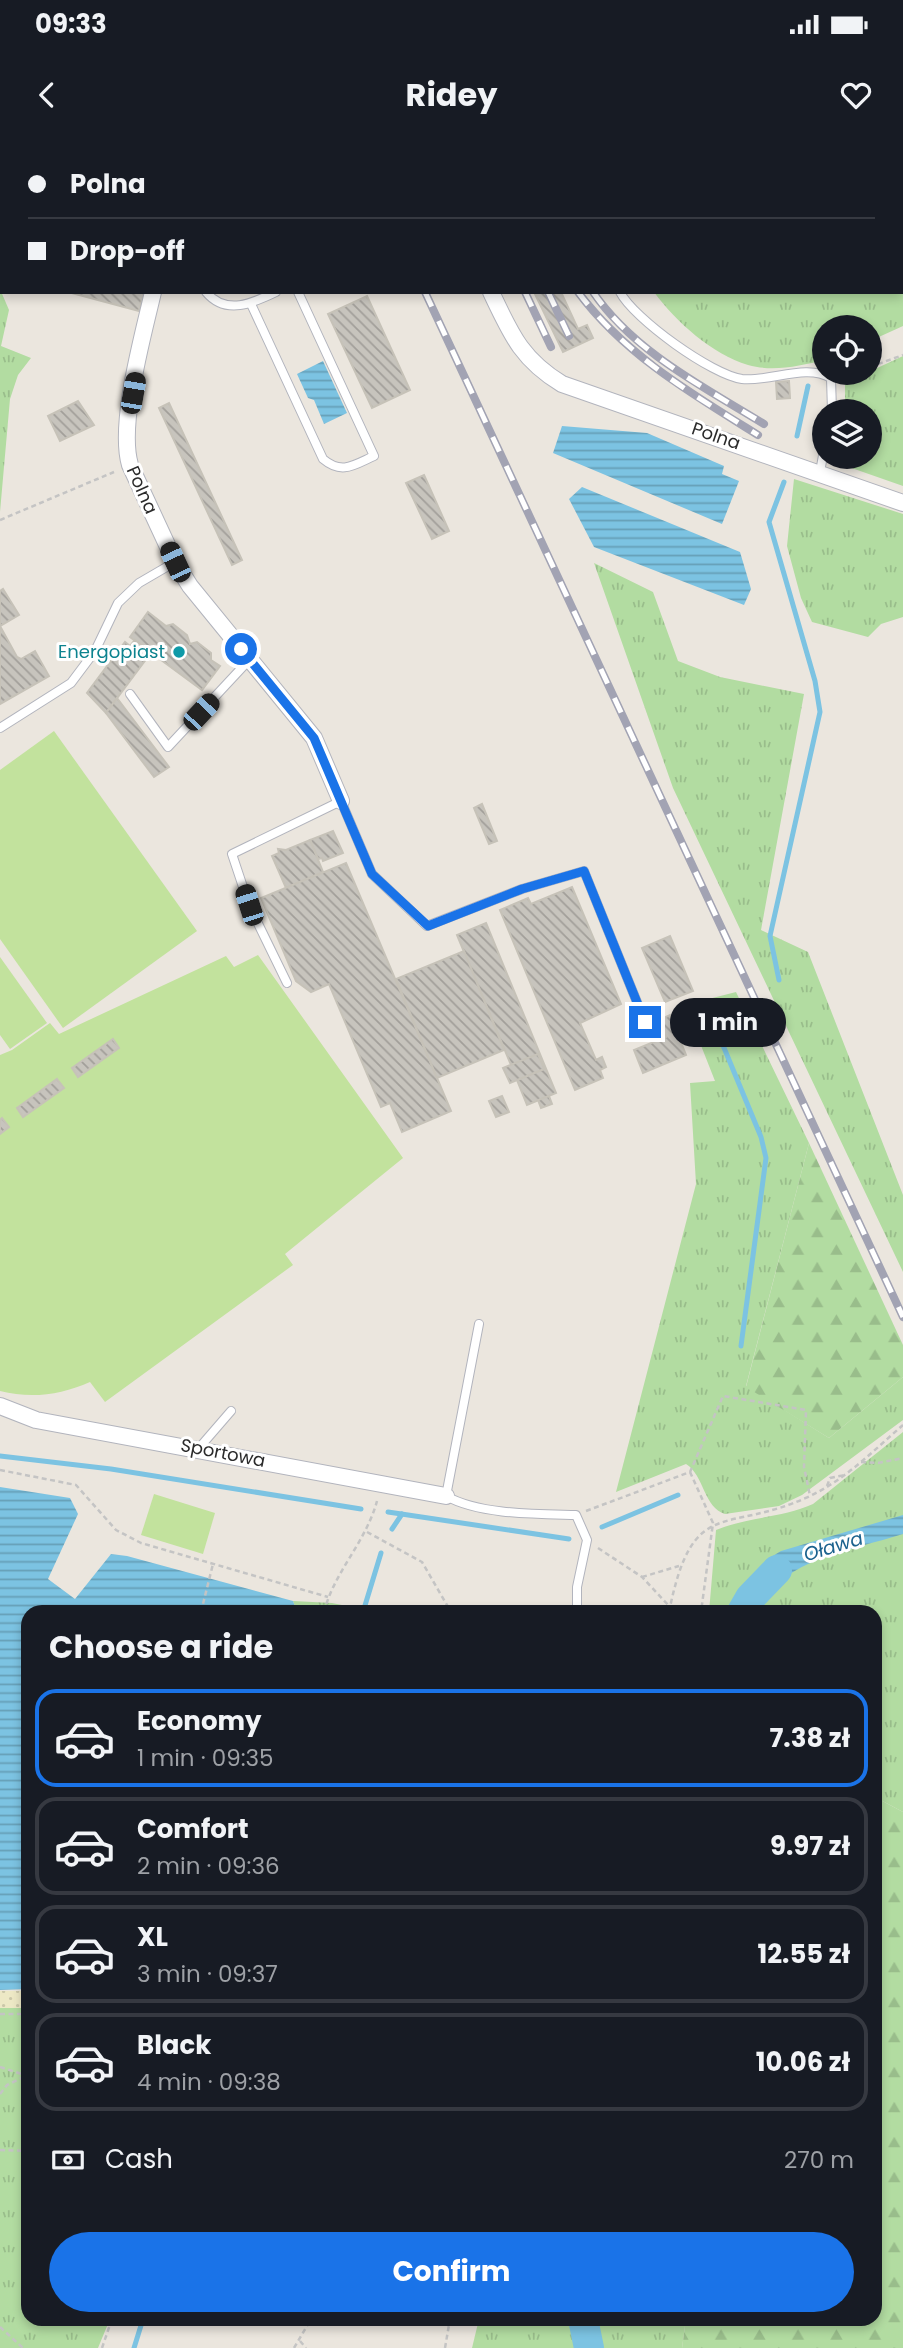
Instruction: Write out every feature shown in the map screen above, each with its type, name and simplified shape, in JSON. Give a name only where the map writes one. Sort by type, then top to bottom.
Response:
[{"type":"street","name":"Polna","points":[[153,294],[128,420],[126,452],[130,465],[175,562],[314,738],[341,801]]},
{"type":"street","name":"Polna","points":[[492,294],[516,344],[536,368],[562,384],[604,401],[820,472],[903,503]]},
{"type":"street","name":"Sportowa","points":[[0,1406],[36,1420],[199,1448],[446,1496]]},
{"type":"lane","points":[[209,294],[230,306],[251,304],[272,294]]},
{"type":"lane","points":[[251,304],[323,459],[334,468],[345,469],[374,456],[299,294]]},
{"type":"lane","points":[[622,294],[651,326],[724,375],[743,379],[820,371],[831,378],[832,399]]},
{"type":"lane","points":[[0,728],[71,683],[95,652],[118,603],[138,583],[175,562]]},
{"type":"lane","points":[[130,694],[168,747],[250,659]]},
{"type":"lane","points":[[287,983],[249,905],[232,854],[341,801],[372,874],[428,926],[522,889],[584,871],[645,1022]]},
{"type":"lane","points":[[479,1324],[446,1496],[458,1503],[528,1514],[576,1515],[587,1540],[577,1605]]},
{"type":"lane","points":[[199,1448],[231,1411]]},
{"type":"path","points":[[882,363],[903,355]]},
{"type":"path","points":[[0,520],[130,465]]},
{"type":"path","points":[[576,1515],[690,1472],[723,1396],[806,1410],[804,1467],[810,1496]]},
{"type":"path","points":[[670,1605],[680,1566],[690,1546],[713,1523],[773,1510],[826,1488],[903,1425]]},
{"type":"path","points":[[861,1462],[878,1463],[903,1458]]},
{"type":"path","points":[[0,1471],[76,1485],[116,1530],[141,1543],[328,1597]]},
{"type":"path","points":[[690,1472],[713,1523],[702,1605]]},
{"type":"path","points":[[826,1488],[830,1478],[845,1475]]},
{"type":"path","points":[[326,1605],[367,1532],[376,1504]]},
{"type":"path","points":[[367,1532],[422,1562],[448,1605]]},
{"type":"path","points":[[587,1540],[642,1577],[666,1605]]},
{"type":"path","points":[[203,1605],[213,1563]]},
{"type":"path","points":[[642,1577],[680,1566]]},
{"type":"path","points":[[0,2014],[21,2014]]},
{"type":"path","points":[[0,2067],[21,2074]]},
{"type":"path","points":[[0,2094],[7,2085],[21,2079]]},
{"type":"path","points":[[0,2150],[21,2151]]},
{"type":"path","points":[[102,2348],[110,2326]]},
{"type":"path","points":[[294,2348],[308,2326]]},
{"type":"path","points":[[445,2348],[449,2326]]},
{"type":"path","points":[[0,2327],[23,2348]]},
{"type":"path","points":[[300,2341],[306,2348]]},
{"type":"green space","points":[[0,294],[2,294],[9,310],[1,346],[31,358],[18,375],[10,399],[0,512]]},
{"type":"green space","points":[[656,294],[903,294],[903,326],[882,336],[882,315],[812,315],[812,363],[796,366],[777,368],[748,365],[721,353],[696,336]]},
{"type":"green space","points":[[903,356],[903,486],[854,469],[882,469],[882,399],[845,399],[845,385],[882,385],[882,366]]},
{"type":"green space","points":[[794,479],[903,514],[903,617],[881,624],[868,637],[812,622],[801,598],[787,546]]},
{"type":"green space","points":[[594,563],[653,592],[678,661],[720,677],[804,694],[761,930],[808,952],[903,1195],[903,1272],[673,788]]},
{"type":"green space","points":[[54,731],[197,931],[63,1028],[0,939],[0,770]]},
{"type":"green space","points":[[258,955],[403,1158],[285,1254],[293,1265],[105,1402],[90,1382],[46,1394],[23,1395],[0,1391],[0,1055],[12,1050],[50,1023],[59,1034],[226,956],[234,967]]},
{"type":"green space","points":[[0,957],[47,1023],[10,1049],[0,1035]]},
{"type":"green space","points":[[736,992],[809,1143],[746,1386],[829,1438],[903,1377],[903,1420],[802,1495],[779,1506],[725,1514],[713,1505],[697,1476],[686,1464],[616,1492],[696,1184],[690,1083],[715,1081],[685,1005]]},
{"type":"green space","points":[[809,1143],[903,1345],[903,1377],[829,1438],[746,1387]]},
{"type":"green space","points":[[903,1432],[903,1812],[882,1801],[882,1605],[710,1605],[716,1530],[813,1504]]},
{"type":"green space","points":[[154,1494],[215,1513],[203,1554],[141,1535]]},
{"type":"green space","points":[[293,1601],[342,1605],[294,1605]]},
{"type":"green space","points":[[882,1801],[903,1812],[903,2348],[682,2348],[685,2326],[882,2326]]},
{"type":"green space","points":[[0,2008],[21,2008],[21,2326],[107,2326],[98,2348],[0,2348]]},
{"type":"green space","points":[[477,2326],[685,2326],[682,2348],[472,2348]]},
{"type":"sand","points":[[0,1991],[21,1991],[21,2008],[0,2008]]},
{"type":"water","points":[[323,361],[347,413],[324,424],[314,400],[308,398],[297,374]]},
{"type":"water","points":[[562,426],[647,433],[724,466],[722,474],[739,481],[722,524],[553,453]]},
{"type":"water","points":[[582,487],[740,552],[751,589],[744,605],[594,547],[569,499]]},
{"type":"water","points":[[0,1487],[70,1498],[78,1514],[48,1579],[75,1599],[111,1554],[293,1601],[294,1605],[21,1605],[21,1989],[0,1990]]},
{"type":"water","points":[[903,1515],[903,1534],[824,1557],[806,1565],[789,1574],[757,1603],[744,1594],[766,1560],[781,1551]]},
{"type":"building","points":[[75,294],[143,294],[139,311]]},
{"type":"building","points":[[535,294],[562,294],[578,329],[587,325],[593,338],[563,352]]},
{"type":"building","points":[[367,296],[410,390],[372,408],[328,314]]},
{"type":"building","points":[[789,381],[790,398],[777,399],[776,382]]},
{"type":"building","points":[[78,401],[94,425],[60,441],[48,416]]},
{"type":"building","points":[[169,403],[242,560],[232,565],[159,408]]},
{"type":"building","points":[[424,475],[449,531],[432,539],[406,483]]},
{"type":"building","points":[[3,589],[19,615],[0,626],[0,591]]},
{"type":"building","name":"Energopiast","points":[[148,612],[166,626],[173,624],[187,635],[190,644],[197,642],[211,653],[211,660],[220,666],[202,690],[130,637]]},
{"type":"building","points":[[0,626],[17,657],[21,659],[35,651],[49,676],[0,704]]},
{"type":"building","points":[[135,640],[148,650],[144,656],[147,658],[106,713],[87,693],[125,642],[130,646]]},
{"type":"building","points":[[117,698],[169,767],[154,777],[106,713]]},
{"type":"building","points":[[482,804],[497,841],[489,844],[474,808]]},
{"type":"building","points":[[333,831],[343,853],[323,861],[322,858],[318,859],[310,840]]},
{"type":"building","points":[[310,840],[323,872],[286,888],[272,856],[279,853],[278,849],[286,850]]},
{"type":"building","points":[[346,863],[451,1111],[402,1132],[390,1103],[381,1107],[329,984],[311,992],[296,981],[261,898]]},
{"type":"building","points":[[572,887],[621,1004],[580,1023],[596,1060],[602,1057],[606,1067],[600,1070],[603,1078],[575,1090],[500,910],[528,898],[531,904]]},
{"type":"building","points":[[486,923],[556,1093],[527,1105],[517,1080],[544,1069],[538,1054],[511,1065],[457,935]]},
{"type":"building","points":[[670,936],[693,991],[665,1002],[642,948]]},
{"type":"building","points":[[464,951],[504,1050],[437,1078],[396,979]]},
{"type":"building","points":[[670,1015],[686,1055],[643,1073],[634,1050],[666,1037],[659,1020]]},
{"type":"building","points":[[113,1039],[119,1048],[78,1077],[72,1068]]},
{"type":"building","points":[[538,1054],[544,1069],[510,1083],[503,1068]]},
{"type":"building","points":[[57,1079],[64,1088],[23,1117],[17,1108]]},
{"type":"building","points":[[502,1096],[509,1112],[496,1117],[489,1101]]},
{"type":"building","points":[[549,1096],[552,1104],[541,1108],[538,1100]]},
{"type":"building","points":[[2,1118],[9,1127],[0,1134],[0,1120]]},
{"type":"waterway","points":[[797,436],[808,386]]},
{"type":"waterway","points":[[779,980],[770,936],[820,712],[815,681],[769,522],[784,482]]},
{"type":"waterway","points":[[710,1014],[761,1137],[766,1158],[741,1346]]},
{"type":"waterway","points":[[0,1456],[111,1469],[361,1509]]},
{"type":"waterway","points":[[602,1527],[678,1495]]},
{"type":"waterway","points":[[388,1512],[569,1539]]},
{"type":"waterway","points":[[392,1529],[402,1514]]},
{"type":"waterway","points":[[365,1605],[381,1553]]},
{"type":"waterway","name":"Oława","points":[[746,1605],[777,1570]]},
{"type":"waterway","points":[[134,2348],[141,2326]]},
{"type":"waterway","name":"Oława","points":[[584,2326],[589,2348]]},
{"type":"railway","points":[[426,294],[903,1317]]},
{"type":"railway","points":[[526,294],[551,347]]},
{"type":"railway","points":[[549,294],[569,336]]},
{"type":"railway","points":[[580,294],[597,315],[638,354],[684,388],[758,435]]},
{"type":"railway","points":[[595,294],[629,333],[671,367],[764,424]]},
{"type":"place","name":"Energopiast","points":[[179,652]]},
{"type":"route","points":[[241,649],[314,738],[372,874],[428,926],[522,889],[584,871],[645,1022]]}]
